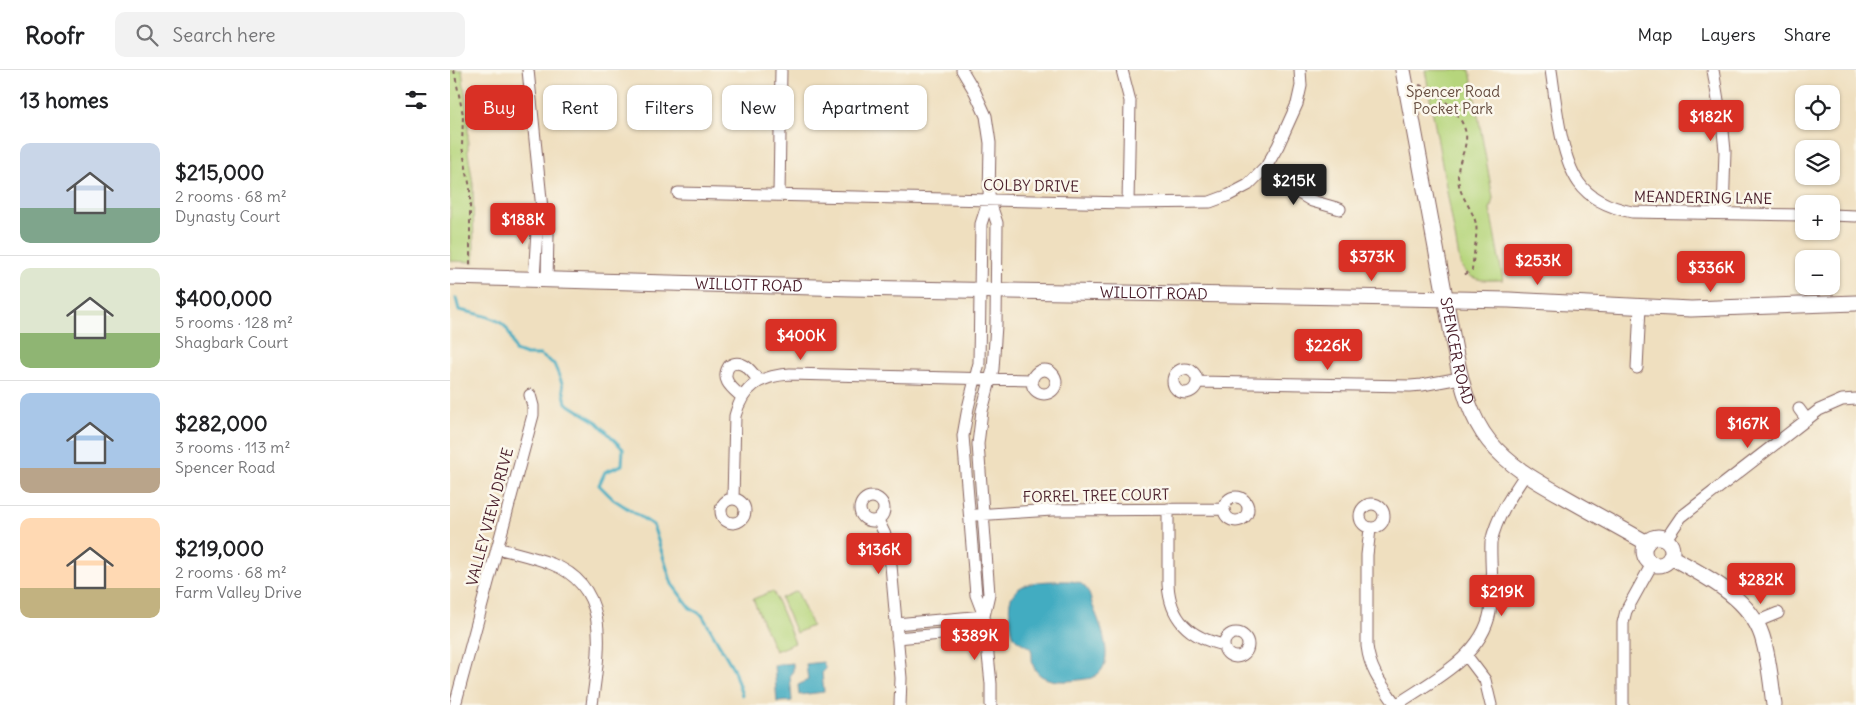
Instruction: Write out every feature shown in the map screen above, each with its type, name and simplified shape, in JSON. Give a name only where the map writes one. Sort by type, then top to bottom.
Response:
[{"type":"main road","name":"SPENCER ROAD","points":[[1404,75],[1460,378],[1473,415],[1488,440],[1500,454],[1525,474],[1647,543]]},
{"type":"main road","name":"WILLOTT ROAD","points":[[450,277],[1534,301],[1691,309],[1856,303]]},
{"type":"main road","points":[[1658,537],[1666,540],[1671,545],[1671,557],[1661,565],[1652,564],[1646,557],[1645,548],[1647,543],[1658,537]]},
{"type":"main road","points":[[1671,557],[1718,584],[1733,596],[1756,622],[1762,635],[1768,662],[1774,705]]},
{"type":"street","points":[[528,70],[543,219],[548,234],[541,280]]},
{"type":"street","points":[[779,194],[782,70]]},
{"type":"street","points":[[962,70],[986,116],[990,143],[989,200],[981,224],[980,351],[977,378],[968,408],[963,436],[976,595],[984,616],[986,630],[991,705]]},
{"type":"street","points":[[1122,70],[1130,101],[1128,203]]},
{"type":"street","name":"COLBY DRIVE","points":[[678,193],[1128,203],[1210,202],[1230,195],[1248,185],[1266,167],[1297,104],[1301,86],[1300,70]]},
{"type":"street","name":"MEANDERING LANE","points":[[1551,70],[1566,155],[1572,171],[1589,194],[1616,209],[1632,212],[1795,214]]},
{"type":"street","points":[[1713,70],[1724,130],[1723,213]]},
{"type":"street","points":[[1266,167],[1292,189],[1312,202],[1340,209]]},
{"type":"street","points":[[984,616],[989,594],[978,444],[982,411],[992,378],[996,325],[997,224],[989,200]]},
{"type":"street","points":[[1840,215],[1856,216]]},
{"type":"street","points":[[1637,368],[1640,307]]},
{"type":"street","points":[[742,397],[727,381],[726,373],[729,366],[736,363],[744,365],[759,381]]},
{"type":"street","points":[[733,498],[735,416],[742,397],[759,381],[776,375],[790,374],[1032,380]]},
{"type":"street","points":[[1198,382],[1410,386],[1460,378]]},
{"type":"street","name":"VALLEY VIEW DRIVE","points":[[455,705],[533,415],[530,396]]},
{"type":"street","points":[[1666,540],[1681,517],[1819,410],[1842,400],[1856,399]]},
{"type":"street","points":[[1799,409],[1807,420]]},
{"type":"street","points":[[1370,529],[1367,555],[1368,657],[1372,669],[1396,705],[1456,664],[1475,645],[1481,635],[1487,624],[1490,611],[1491,542],[1494,531],[1504,507],[1525,474]]},
{"type":"street","points":[[1168,509],[1168,596],[1172,608],[1180,622],[1197,637],[1224,645]]},
{"type":"street","name":"FORREL TREE COURT","points":[[969,516],[1052,510],[1224,509]]},
{"type":"street","points":[[878,520],[889,543],[901,678],[900,705]]},
{"type":"street","points":[[497,548],[553,564],[579,582],[588,594],[594,606],[599,640],[592,705]]},
{"type":"street","points":[[1623,705],[1624,623],[1626,612],[1652,564]]},
{"type":"street","points":[[1756,622],[1778,613]]},
{"type":"street","points":[[896,624],[984,616]]},
{"type":"street","points":[[897,638],[986,630]]},
{"type":"street","points":[[1466,655],[1485,680],[1491,705]]},
{"type":"path","points":[[454,70],[463,115],[462,147],[470,188],[470,265]]},
{"type":"path","points":[[1404,75],[1428,87],[1444,99],[1462,121],[1467,139],[1457,168],[1460,187],[1477,225],[1472,270],[1464,275]]},
{"type":"green space","points":[[450,70],[462,70],[465,94],[465,130],[468,130],[468,152],[473,184],[474,262],[450,261]]},
{"type":"green space","name":"Spencer Road Pocket Park","points":[[1425,70],[1470,70],[1493,198],[1490,210],[1503,280],[1478,279],[1468,275],[1460,264]]},
{"type":"green space","points":[[773,591],[795,643],[775,651],[753,599]]},
{"type":"green space","points":[[797,591],[812,626],[796,633],[781,598]]},
{"type":"water","points":[[1067,581],[1081,584],[1088,592],[1101,626],[1106,647],[1106,657],[1104,666],[1099,673],[1091,678],[1067,681],[1050,680],[1037,672],[1032,663],[1031,649],[1015,638],[1011,627],[1010,603],[1013,594],[1027,584]]},
{"type":"water","points":[[823,662],[826,669],[822,673],[824,692],[799,695],[798,685],[808,680],[806,664]]},
{"type":"water","points":[[793,663],[793,671],[790,675],[792,701],[777,702],[774,665]]},
{"type":"waterway","points":[[456,298],[459,310],[475,313],[504,325],[515,351],[526,355],[540,355],[554,364],[562,383],[566,403],[597,422],[623,449],[622,465],[605,472],[599,485],[613,499],[653,525],[672,584],[690,608],[702,615],[733,668],[742,695]]}]
